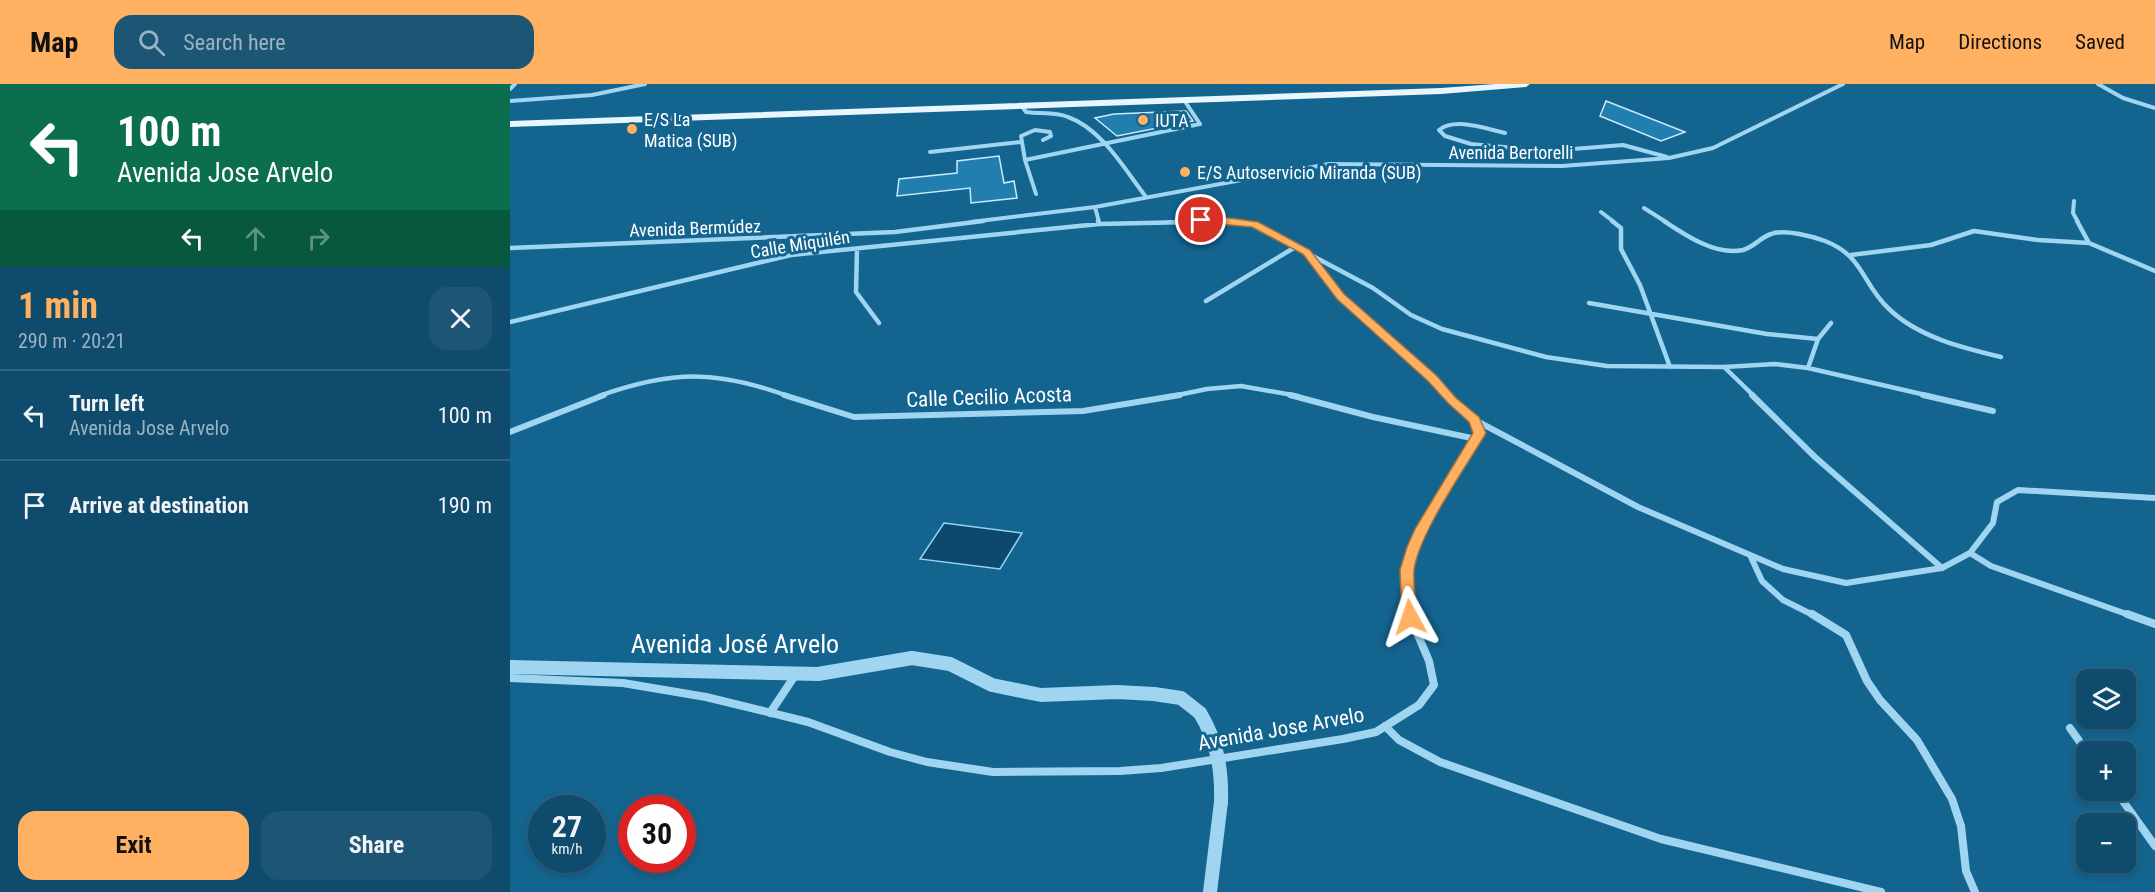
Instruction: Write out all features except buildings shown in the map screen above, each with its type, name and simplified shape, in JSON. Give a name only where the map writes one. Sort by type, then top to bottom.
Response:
[{"type":"main road","points":[[511,123],[1184,100],[1441,90],[1526,84]]},
{"type":"street","points":[[510,89],[515,84]]},
{"type":"street","points":[[510,100],[592,95],[645,84]]},
{"type":"street","name":"Avenida Bertorelli","points":[[1095,207],[1329,164],[1544,167],[1646,162],[1671,158],[1713,148],[1843,84]]},
{"type":"street","points":[[2098,84],[2124,98],[2155,108]]},
{"type":"street","points":[[1025,160],[1200,124],[1184,100]]},
{"type":"street","points":[[1021,105],[1026,112],[1070,117],[1104,144],[1146,197]]},
{"type":"street","points":[[1505,133],[1458,124],[1443,126],[1438,130],[1445,136],[1471,144],[1548,151],[1623,145],[1671,158]]},
{"type":"street","points":[[1036,194],[1021,142],[1024,132],[1035,130],[1050,132],[1052,136],[1043,140]]},
{"type":"street","points":[[930,152],[1021,142]]},
{"type":"street","points":[[2074,201],[2073,213],[2089,243]]},
{"type":"street","points":[[1095,207],[1099,224],[1236,221],[1263,227],[1373,288],[1411,315],[1442,330],[1546,357],[1607,366],[1724,368],[1766,364],[1808,368],[1993,411]]},
{"type":"street","name":"Avenida Bermúdez","points":[[510,248],[819,237],[895,232],[1095,207]]},
{"type":"street","points":[[1644,208],[1677,231],[1708,244],[1728,249],[1744,250],[1773,233],[1822,240],[1851,255],[1871,286],[1894,314],[1927,332],[1967,349],[2001,357]]},
{"type":"street","points":[[1601,212],[1621,228],[1621,249],[1640,285],[1670,368]]},
{"type":"street","name":"Calle Miquilén","points":[[510,322],[780,258],[1099,224]]},
{"type":"street","points":[[1851,255],[1931,244],[1974,231],[2038,240],[2089,243],[2155,271]]},
{"type":"street","points":[[814,253],[819,237]]},
{"type":"street","points":[[1206,301],[1297,246]]},
{"type":"street","points":[[857,249],[856,292],[879,323]]},
{"type":"street","points":[[1306,252],[1340,296],[1432,378],[1452,401],[1474,420],[1638,507],[1783,569],[1846,583],[1942,568],[1970,553],[1993,524],[1997,502],[2018,490],[2146,500],[2155,498]]},
{"type":"street","points":[[1589,303],[1767,334],[1818,339]]},
{"type":"street","points":[[1808,368],[1818,339],[1831,323]]},
{"type":"street","points":[[1724,368],[1815,457],[1942,568]]},
{"type":"street","name":"Calle Cecilio Acosta","points":[[510,432],[635,384],[684,376],[711,375],[759,385],[830,412],[854,417],[1083,411],[1147,402],[1207,388],[1241,386],[1302,397],[1373,417],[1476,439]]},
{"type":"street","points":[[1474,420],[1479,433],[1476,439]]},
{"type":"street","name":"Avenida Jose Arvelo","points":[[510,678],[623,683],[663,689],[744,705],[808,722],[847,738],[909,757],[993,772],[1120,771],[1161,768],[1376,732],[1419,705],[1434,685],[1430,661],[1410,617],[1407,570],[1422,529],[1476,439]]},
{"type":"street","points":[[1970,553],[1991,566],[2155,624]]},
{"type":"street","points":[[1750,555],[1762,581],[1783,600],[1821,619],[1846,635],[1867,681],[1880,700],[1917,740],[1952,799],[1960,826],[1966,871],[1975,892]]},
{"type":"street","name":"Avenida José Arvelo","points":[[510,667],[595,667],[818,674],[912,658],[950,664],[992,685],[1041,695],[1117,693],[1154,694],[1181,698],[1200,713],[1211,730],[1220,757],[1221,802],[1210,892]]},
{"type":"street","points":[[770,713],[796,674]]},
{"type":"street","points":[[1385,726],[1399,740],[1440,762],[1661,839],[1881,892]]},
{"type":"street","points":[[2070,728],[2079,741]]},
{"type":"street","points":[[2123,801],[2155,846]]},
{"type":"water","points":[[944,523],[1022,533],[1000,569],[920,559]]},
{"type":"place","name":"IUTA","points":[[1143,120]]},
{"type":"place","name":"E/S La Matica (SUB)","points":[[632,129]]},
{"type":"place","name":"E/S Autoservicio Miranda (SUB)","points":[[1185,172]]},
{"type":"route","points":[[1201,220],[1254,224],[1306,252],[1340,296],[1432,378],[1452,401],[1474,420],[1479,433],[1422,529],[1414,547],[1407,570],[1410,617]]}]
